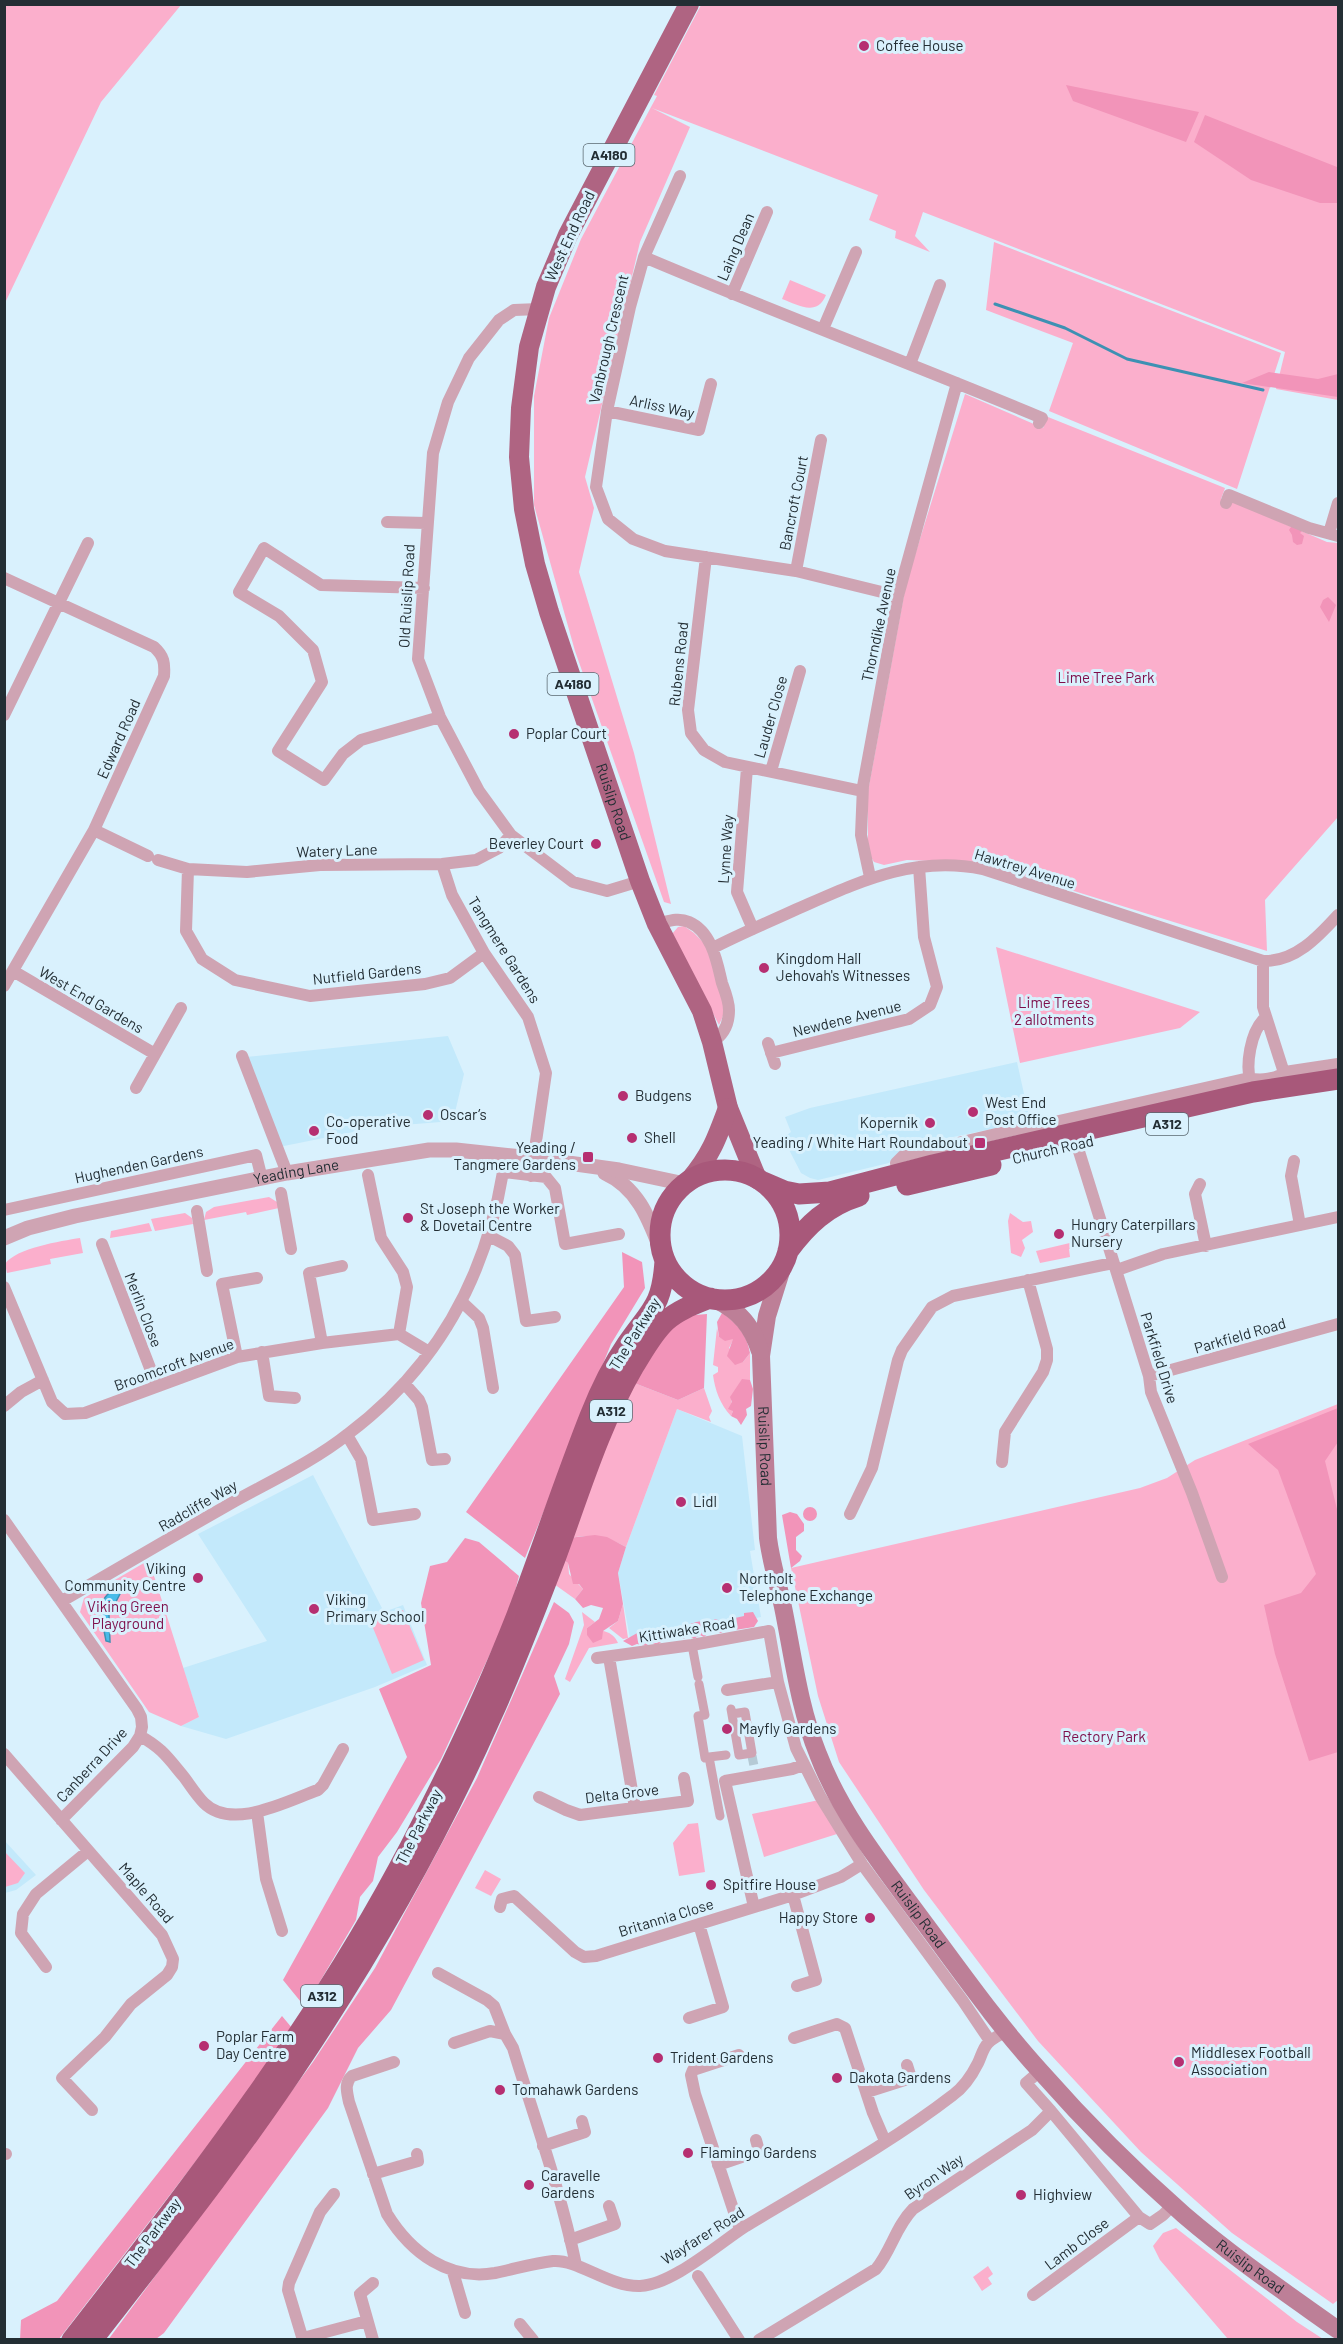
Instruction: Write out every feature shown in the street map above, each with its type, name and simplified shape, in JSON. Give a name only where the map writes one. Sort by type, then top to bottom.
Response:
[{"type":"highway","name":"Church Road","points":[[760,1180],[791,1193],[821,1194],[1047,1131],[1251,1085],[1287,1079],[1338,1079]]},
{"type":"highway","name":"Church Road","points":[[785,1258],[802,1232],[819,1216],[848,1200],[876,1191],[947,1177],[1256,1103],[1338,1091]]},
{"type":"highway","name":"A312","points":[[663,1256],[659,1232],[663,1214],[671,1198],[687,1182],[702,1174],[719,1170],[735,1171],[760,1180]]},
{"type":"highway","points":[[760,1180],[775,1193],[789,1222],[790,1237],[785,1258]]},
{"type":"highway","points":[[663,1256],[678,1281],[690,1290],[713,1299]]},
{"type":"highway","name":"The Parkway","points":[[549,1551],[591,1413],[607,1378],[659,1298],[663,1256]]},
{"type":"highway","name":"A312","points":[[713,1299],[745,1298],[760,1290],[773,1279],[785,1258]]},
{"type":"highway","name":"The Parkway","points":[[92,2340],[236,2151],[304,2055],[362,1964],[422,1858],[490,1721],[549,1551],[621,1388],[648,1344],[667,1319],[686,1308],[713,1299]]},
{"type":"highway","name":"The Parkway","points":[[72,2340],[224,2141],[351,1952],[420,1828],[523,1621]]},
{"type":"main road","name":"West End Road","points":[[539,309],[568,235],[689,4]]},
{"type":"main road","name":"Ruislip Road","points":[[539,309],[529,346],[522,395],[519,457],[524,509],[535,564],[549,612],[640,881],[657,924],[692,987],[702,1011],[728,1108]]},
{"type":"main road","name":"A4180","points":[[728,1108],[760,1180]]},
{"type":"main road","points":[[687,1182],[706,1161],[728,1108]]},
{"type":"main road","name":"Ruislip Road","points":[[785,1258],[767,1316],[761,1356],[766,1504],[771,1561],[782,1603],[792,1700],[846,1811],[880,1863],[1040,2072],[1173,2205],[1245,2264],[1338,2330]]},
{"type":"main road","name":"Ruislip Road","points":[[713,1299],[736,1311],[749,1324],[761,1356]]},
{"type":"street","name":"Vanbrough Crescent","points":[[680,176],[644,257],[630,307],[607,411],[596,487],[608,519],[633,539],[665,551],[796,571],[898,596]]},
{"type":"street","name":"Laing Dean","points":[[732,294],[767,212]]},
{"type":"street","points":[[823,329],[856,252]]},
{"type":"street","points":[[644,257],[957,382],[1041,418],[1040,423]]},
{"type":"street","points":[[910,364],[940,285]]},
{"type":"street","name":"Old Ruislip Road","points":[[539,309],[514,310],[503,315],[469,358],[448,402],[433,453],[426,524],[418,659],[440,717],[479,791],[511,835],[573,882],[607,891],[640,881]]},
{"type":"street","name":"Thorndike Avenue","points":[[870,877],[861,835],[862,791],[898,596],[957,382]]},
{"type":"street","name":"Arliss Way","points":[[607,411],[699,430],[711,384]]},
{"type":"street","name":"Bancroft Court","points":[[796,571],[821,440]]},
{"type":"street","points":[[1226,503],[1229,495],[1309,528],[1334,535],[1338,503]]},
{"type":"street","points":[[387,522],[426,524]]},
{"type":"street","points":[[4,715],[88,543]]},
{"type":"street","points":[[424,588],[321,585],[264,548],[239,592],[279,616],[313,650],[322,682],[278,751],[324,780],[343,754],[361,740],[440,717]]},
{"type":"street","name":"Rubens Road","points":[[706,557],[688,710],[691,733],[704,750],[725,762],[862,791]]},
{"type":"street","name":"Edward Road","points":[[4,578],[154,647],[162,654],[165,665],[164,676],[94,830],[4,986]]},
{"type":"street","name":"Lauder Close","points":[[771,771],[800,670]]},
{"type":"street","name":"Lynne Way","points":[[747,768],[737,892],[753,929]]},
{"type":"street","name":"Watery Lane","points":[[94,830],[153,858],[188,869],[247,872],[320,865],[442,864],[476,860],[499,848],[511,835]]},
{"type":"street","name":"Tangmere Gardens","points":[[442,864],[452,895],[484,953],[528,1017],[546,1073],[541,1117],[532,1158]]},
{"type":"street","name":"Hawtrey Avenue","points":[[712,948],[870,877],[920,867],[961,865],[983,869],[1263,961]]},
{"type":"street","name":"Newdene Avenue","points":[[771,1054],[909,1019],[930,1005],[938,987],[924,937],[920,867]]},
{"type":"street","name":"Nutfield Gardens","points":[[188,869],[186,931],[202,959],[235,980],[310,996],[333,994],[425,984],[450,978],[484,953]]},
{"type":"street","points":[[1287,1079],[1262,999],[1263,961],[1274,961],[1290,956],[1320,935],[1338,915]]},
{"type":"street","points":[[657,924],[677,919],[691,923],[703,933],[712,948],[729,1007],[727,1025],[722,1034],[712,1042]]},
{"type":"street","name":"West End Gardens","points":[[12,971],[154,1054]]},
{"type":"street","points":[[136,1088],[181,1008]]},
{"type":"street","points":[[1251,1085],[1250,1052],[1258,1027],[1266,1017]]},
{"type":"street","points":[[242,1056],[287,1173]]},
{"type":"street","name":"Church Road","points":[[1287,1079],[1338,1064]]},
{"type":"street","name":"Parkfield Drive","points":[[1077,1145],[1149,1376],[1151,1392],[1192,1493],[1222,1577]]},
{"type":"street","name":"Yeading Lane","points":[[4,1238],[28,1228],[75,1216],[287,1173],[429,1150],[456,1150],[532,1158],[687,1182]]},
{"type":"street","name":"Hughenden Gardens","points":[[4,1210],[256,1155],[262,1179]]},
{"type":"street","points":[[531,1176],[532,1158]]},
{"type":"street","points":[[1294,1161],[1291,1176],[1300,1225]]},
{"type":"street","name":"Yeading Lane","points":[[594,1167],[616,1177],[634,1193],[646,1212],[663,1256]]},
{"type":"street","name":"Radcliffe Way","points":[[62,1601],[320,1454],[378,1410],[429,1352],[462,1302],[477,1271],[489,1236],[503,1172],[546,1177],[555,1188],[565,1244],[619,1234]]},
{"type":"street","points":[[368,1175],[381,1238],[403,1272],[406,1287],[399,1334],[429,1352]]},
{"type":"street","points":[[1200,1184],[1195,1194],[1206,1246]]},
{"type":"street","points":[[281,1193],[291,1249]]},
{"type":"street","points":[[197,1211],[207,1271]]},
{"type":"street","points":[[850,1514],[872,1468],[898,1360],[932,1307],[953,1296],[1028,1280],[1115,1266],[1338,1217]]},
{"type":"street","points":[[489,1236],[508,1246],[515,1255],[526,1321],[555,1317]]},
{"type":"street","name":"Merlin Close","points":[[102,1244],[157,1386]]},
{"type":"street","points":[[322,1343],[309,1273],[342,1266]]},
{"type":"street","points":[[237,1357],[222,1284],[257,1278]]},
{"type":"street","points":[[1002,1462],[1005,1432],[1043,1372],[1047,1360],[1047,1349],[1028,1280]]},
{"type":"street","name":"Broomcroft Avenue","points":[[4,1287],[51,1402],[65,1414],[85,1413],[237,1357],[322,1343],[399,1334]]},
{"type":"street","points":[[462,1302],[478,1318],[483,1328],[493,1388]]},
{"type":"street","name":"Parkfield Road","points":[[1149,1376],[1338,1323]]},
{"type":"street","points":[[262,1352],[269,1396],[295,1398]]},
{"type":"street","points":[[4,1407],[21,1392],[43,1380]]},
{"type":"street","points":[[404,1383],[422,1407],[432,1460],[445,1459]]},
{"type":"street","points":[[347,1435],[361,1459],[373,1520],[414,1514]]},
{"type":"street","name":"Canberra Drive","points":[[4,1520],[141,1717],[140,1736],[134,1747],[61,1820]]},
{"type":"street","name":"Kittiwake Road","points":[[635,1808],[603,1657],[769,1632],[778,1682]]},
{"type":"street","points":[[692,1645],[705,1715],[698,1716],[705,1758],[726,1755]]},
{"type":"street","points":[[752,1754],[745,1712],[731,1708],[727,1690],[778,1682],[792,1700],[796,1748],[803,1765],[843,1835],[990,2041]]},
{"type":"street","points":[[140,1736],[161,1748],[204,1803],[213,1809],[236,1815],[256,1812],[318,1790],[343,1749]]},
{"type":"street","name":"Maple Road","points":[[4,1754],[162,1935],[173,1959],[172,1967],[167,1975],[131,2004],[105,2037],[62,2078],[92,2110]]},
{"type":"street","points":[[710,1757],[720,1816]]},
{"type":"street","points":[[754,1907],[725,1781],[755,1771],[803,1765]]},
{"type":"street","name":"Delta Grove","points":[[539,1797],[580,1815],[635,1808],[688,1801],[684,1778]]},
{"type":"street","points":[[256,1812],[266,1879],[282,1931]]},
{"type":"street","points":[[46,1967],[21,1933],[23,1914],[36,1894],[88,1851]]},
{"type":"street","name":"Britannia Close","points":[[500,1907],[502,1899],[514,1896],[575,1952],[585,1957],[596,1956],[793,1895],[842,1877],[862,1864]]},
{"type":"street","points":[[793,1895],[816,1980],[797,1986]]},
{"type":"street","points":[[689,2018],[723,2007],[699,1924]]},
{"type":"street","points":[[438,1973],[494,2006],[513,2048],[576,2265]]},
{"type":"street","points":[[794,2037],[837,2024],[845,2028],[885,2141]]},
{"type":"street","points":[[454,2043],[490,2031],[505,2034]]},
{"type":"street","name":"Wayfarer Road","points":[[394,2062],[352,2076],[346,2086],[349,2102],[387,2214],[396,2229],[414,2249],[453,2272],[471,2275],[556,2261],[576,2265],[595,2275],[620,2283],[641,2286],[682,2269],[955,2094],[966,2083],[990,2041],[1007,2031]]},
{"type":"street","points":[[739,2055],[693,2070],[691,2075],[740,2230]]},
{"type":"street","points":[[867,2092],[910,2078],[907,2065]]},
{"type":"street","points":[[1040,2072],[1026,2083],[1139,2217],[1150,2224],[1163,2216],[1173,2205]]},
{"type":"street","name":"Byron Way","points":[[759,2340],[876,2269],[905,2217],[913,2209],[1032,2130],[1051,2111]]},
{"type":"street","points":[[543,2146],[585,2132],[582,2121]]},
{"type":"street","points":[[718,2165],[759,2151],[756,2140]]},
{"type":"street","points":[[373,2174],[418,2161],[417,2154]]},
{"type":"street","points":[[334,2194],[320,2212],[288,2290],[303,2339],[367,2321]]},
{"type":"street","points":[[570,2240],[615,2224],[609,2206]]},
{"type":"street","name":"Lamb Close","points":[[1033,2295],[1139,2217]]},
{"type":"street","points":[[453,2272],[465,2313]]},
{"type":"street","points":[[698,2276],[739,2340]]},
{"type":"street","points":[[373,2283],[360,2294],[373,2340]]},
{"type":"street","points":[[520,2324],[533,2340]]},
{"type":"shaded area","points":[[1066,85],[1199,112],[1186,142],[1073,101]]},
{"type":"shaded area","points":[[1205,115],[1337,167],[1338,203],[1320,203],[1251,180],[1194,142]]},
{"type":"shaded area","points":[[1269,372],[1318,379],[1338,374],[1338,397],[1242,383]]},
{"type":"shaded area","points":[[1293,524],[1302,531],[1300,533],[1304,536],[1302,544],[1297,545],[1293,542],[1289,530]]},
{"type":"shaded area","points":[[1328,597],[1336,605],[1329,622],[1320,607],[1323,600]]},
{"type":"shaded area","points":[[448,1036],[464,1074],[453,1121],[378,1127],[279,1147],[246,1057]]},
{"type":"shaded area","points":[[1017,1062],[1030,1121],[905,1147],[889,1163],[818,1180],[801,1173],[783,1138],[791,1132],[785,1117],[810,1108]]},
{"type":"shaded area","points":[[622,1252],[642,1262],[645,1288],[611,1344],[525,1558],[466,1512],[624,1287]]},
{"type":"shaded area","points":[[722,1313],[740,1330],[749,1347],[750,1353],[743,1362],[735,1365],[727,1356],[733,1339],[725,1341],[719,1337],[717,1322]]},
{"type":"shaded area","points":[[707,1314],[704,1388],[678,1400],[629,1381],[655,1341],[683,1316]]},
{"type":"shaded area","points":[[742,1379],[750,1380],[753,1389],[751,1406],[746,1409],[747,1415],[741,1425],[731,1416],[733,1411],[728,1409],[732,1402],[730,1397]]},
{"type":"shaded area","points":[[1338,1408],[1338,1442],[1325,1461],[1338,1513],[1338,1752],[1309,1761],[1275,1654],[1264,1605],[1301,1593],[1316,1574],[1278,1470],[1248,1444]]},
{"type":"shaded area","points":[[677,1409],[742,1436],[755,1550],[750,1551],[761,1617],[631,1644],[618,1573]]},
{"type":"shaded area","name":"Viking Primary School","points":[[313,1475],[384,1612],[403,1605],[427,1665],[375,1687],[226,1739],[181,1726],[199,1717],[183,1668],[267,1641],[198,1534]]},
{"type":"shaded area","points":[[810,1507],[815,1509],[817,1514],[815,1519],[810,1521],[805,1519],[803,1514],[805,1509]]},
{"type":"shaded area","points":[[790,1512],[797,1514],[804,1524],[804,1531],[796,1537],[796,1550],[802,1556],[800,1561],[791,1568],[782,1515]]},
{"type":"shaded area","points":[[595,1535],[607,1537],[626,1547],[618,1573],[623,1604],[618,1621],[603,1631],[602,1639],[593,1643],[587,1635],[587,1628],[599,1619],[603,1608],[591,1605],[583,1608],[575,1599],[583,1589],[579,1584],[573,1584],[568,1563],[560,1558],[568,1538]]},
{"type":"shaded area","points":[[465,1538],[479,1542],[519,1576],[510,1611],[441,1759],[397,1832],[378,1857],[373,1881],[360,1897],[356,1920],[305,2007],[283,1980],[407,1757],[379,1689],[431,1665],[421,1603],[430,1566],[447,1562]]},
{"type":"shaded area","points":[[554,1602],[569,1613],[574,1622],[569,1644],[554,1676],[560,1694],[391,2010],[358,2048],[328,2108],[164,2333],[156,2339],[108,2340],[313,2062],[375,1968],[477,1778]]},
{"type":"shaded area","points":[[753,1612],[758,1621],[754,1627],[735,1630],[732,1627],[721,1633],[712,1630],[704,1637],[700,1635],[694,1639],[688,1635],[684,1639],[676,1634],[658,1645],[650,1642],[646,1646],[637,1644],[632,1646],[623,1641],[639,1632],[660,1633],[661,1630],[676,1629],[679,1626],[684,1627],[701,1621],[711,1622],[715,1619],[721,1621]]},
{"type":"shaded area","points":[[4,1840],[36,1875],[16,1890],[5,1893]]},
{"type":"shaded area","points":[[282,2016],[292,2028],[253,2087],[59,2339],[20,2340],[21,2320],[57,2301]]},
{"type":"green space","points":[[5,4],[181,5],[101,102],[5,303]]},
{"type":"green space","points":[[701,5],[1338,5],[1338,400],[1276,389],[1285,352],[923,212],[915,236],[930,252],[895,238],[896,231],[869,220],[878,195],[652,108],[690,127],[640,242],[585,477],[594,508],[579,572],[634,753],[671,904],[664,902],[575,651],[534,505],[534,396],[549,318],[581,239],[657,96],[654,95]]},
{"type":"green space","points":[[994,242],[1281,353],[1237,489],[1049,411],[1073,343],[986,310]]},
{"type":"green space","points":[[790,280],[826,295],[818,306],[812,308],[782,299]]},
{"type":"green space","name":"Lime Tree Park","points":[[965,394],[1043,428],[1048,417],[1225,488],[1221,499],[1229,500],[1327,542],[1338,543],[1338,817],[1265,900],[1267,951],[984,863],[907,860],[884,865],[874,862],[868,852],[868,791],[906,584]]},
{"type":"green space","points":[[684,926],[704,943],[709,954],[726,1009],[719,1025],[672,934],[678,927]]},
{"type":"green space","name":"Lime Trees 2 allotments","points":[[996,947],[1200,1012],[1180,1028],[1020,1063]]},
{"type":"green space","points":[[269,1197],[277,1202],[279,1208],[247,1215],[246,1212],[204,1220],[206,1212],[214,1207]]},
{"type":"green space","points":[[185,1213],[192,1218],[193,1224],[155,1231],[151,1219]]},
{"type":"green space","points":[[1010,1213],[1023,1222],[1031,1221],[1033,1232],[1022,1240],[1025,1248],[1021,1257],[1011,1253],[1008,1221]]},
{"type":"green space","points":[[149,1223],[152,1231],[110,1238],[111,1231]]},
{"type":"green space","points":[[80,1238],[83,1253],[50,1259],[51,1264],[7,1273],[5,1264],[19,1254],[40,1246]]},
{"type":"green space","points":[[1074,1242],[1075,1247],[1069,1249],[1070,1257],[1040,1263],[1036,1251]]},
{"type":"green space","points":[[717,1328],[719,1337],[725,1340],[734,1338],[729,1348],[743,1362],[750,1353],[750,1380],[742,1380],[731,1397],[733,1411],[731,1416],[719,1397],[713,1375],[718,1372],[718,1367],[713,1365]]},
{"type":"green space","points":[[629,1381],[678,1400],[704,1388],[712,1411],[709,1417],[711,1422],[677,1409],[626,1547],[598,1536],[568,1538]]},
{"type":"green space","name":"Rectory Park","points":[[1338,1404],[1338,2300],[1333,2304],[1232,2233],[1141,2152],[1038,2041],[924,1890],[839,1762],[818,1696],[791,1568],[1140,1488],[1167,1478],[1195,1460]]},
{"type":"green space","points":[[560,1558],[568,1563],[569,1574],[583,1589],[575,1599],[554,1584]]},
{"type":"green space","name":"Viking Green Playground","points":[[149,1560],[199,1717],[181,1726],[149,1712],[80,1612],[84,1598]]},
{"type":"green space","points":[[623,1604],[628,1638],[623,1639],[609,1628],[618,1621]]},
{"type":"green space","points":[[403,1610],[424,1660],[392,1674],[371,1623]]},
{"type":"green space","points":[[582,1612],[595,1622],[587,1628],[609,1633],[618,1643],[589,1648],[570,1682],[565,1679],[584,1625]]},
{"type":"green space","points":[[819,1800],[837,1834],[764,1857],[752,1814]]},
{"type":"green space","points":[[698,1823],[705,1872],[679,1876],[673,1843],[688,1824]]},
{"type":"green space","points":[[4,1851],[25,1873],[18,1883],[5,1887]]},
{"type":"green space","points":[[485,1870],[501,1879],[491,1896],[475,1888]]},
{"type":"green space","points":[[1176,2228],[1297,2322],[1323,2339],[1228,2339],[1160,2260],[1153,2246],[1163,2233]]},
{"type":"green space","points":[[988,2266],[993,2274],[988,2278],[992,2284],[982,2291],[973,2277]]},
{"type":"water","points":[[119,1589],[120,1594],[109,1615],[110,1642],[106,1641],[103,1626],[103,1603],[111,1592]]},
{"type":"waterway","points":[[995,304],[1065,328],[1127,359],[1263,390]]},
{"type":"tunnel","points":[[752,1756],[754,1766]]},
{"type":"place","name":"Coffee House","points":[[864,46]]},
{"type":"place","name":"Poplar Court","points":[[514,734]]},
{"type":"place","name":"Beverley Court","points":[[596,844]]},
{"type":"place","name":"Kingdom Hall Jehovah's Witnesses","points":[[764,968]]},
{"type":"place","name":"Budgens","points":[[623,1096]]},
{"type":"place","name":"West End Post Office","points":[[973,1112]]},
{"type":"place","name":"Oscar’s","points":[[428,1115]]},
{"type":"place","name":"Kopernik","points":[[930,1123]]},
{"type":"place","name":"Co-operative Food","points":[[314,1131]]},
{"type":"place","name":"Shell","points":[[632,1138]]},
{"type":"place","name":"Yeading / White Hart Roundabout","points":[[980,1143]]},
{"type":"place","name":"Yeading / Tangmere Gardens","points":[[588,1157]]},
{"type":"place","name":"St Joseph the Worker & Dovetail Centre","points":[[408,1218]]},
{"type":"place","name":"Hungry Caterpillars Nursery","points":[[1059,1234]]},
{"type":"place","name":"Lidl","points":[[681,1502]]},
{"type":"place","name":"Viking Community Centre","points":[[198,1578]]},
{"type":"place","name":"Northolt Telephone Exchange","points":[[727,1588]]},
{"type":"place","name":"Viking Primary School","points":[[314,1609]]},
{"type":"place","name":"Mayfly Gardens","points":[[727,1729]]},
{"type":"place","name":"Spitfire House","points":[[711,1885]]},
{"type":"place","name":"Happy Store","points":[[870,1918]]},
{"type":"place","name":"Poplar Farm Day Centre","points":[[204,2046]]},
{"type":"place","name":"Trident Gardens","points":[[658,2058]]},
{"type":"place","name":"Middlesex Football Association","points":[[1179,2062]]},
{"type":"place","name":"Dakota Gardens","points":[[837,2078]]},
{"type":"place","name":"Tomahawk Gardens","points":[[500,2090]]},
{"type":"place","name":"Flamingo Gardens","points":[[688,2153]]},
{"type":"place","name":"Caravelle Gardens","points":[[529,2185]]},
{"type":"place","name":"Highview","points":[[1021,2195]]}]
